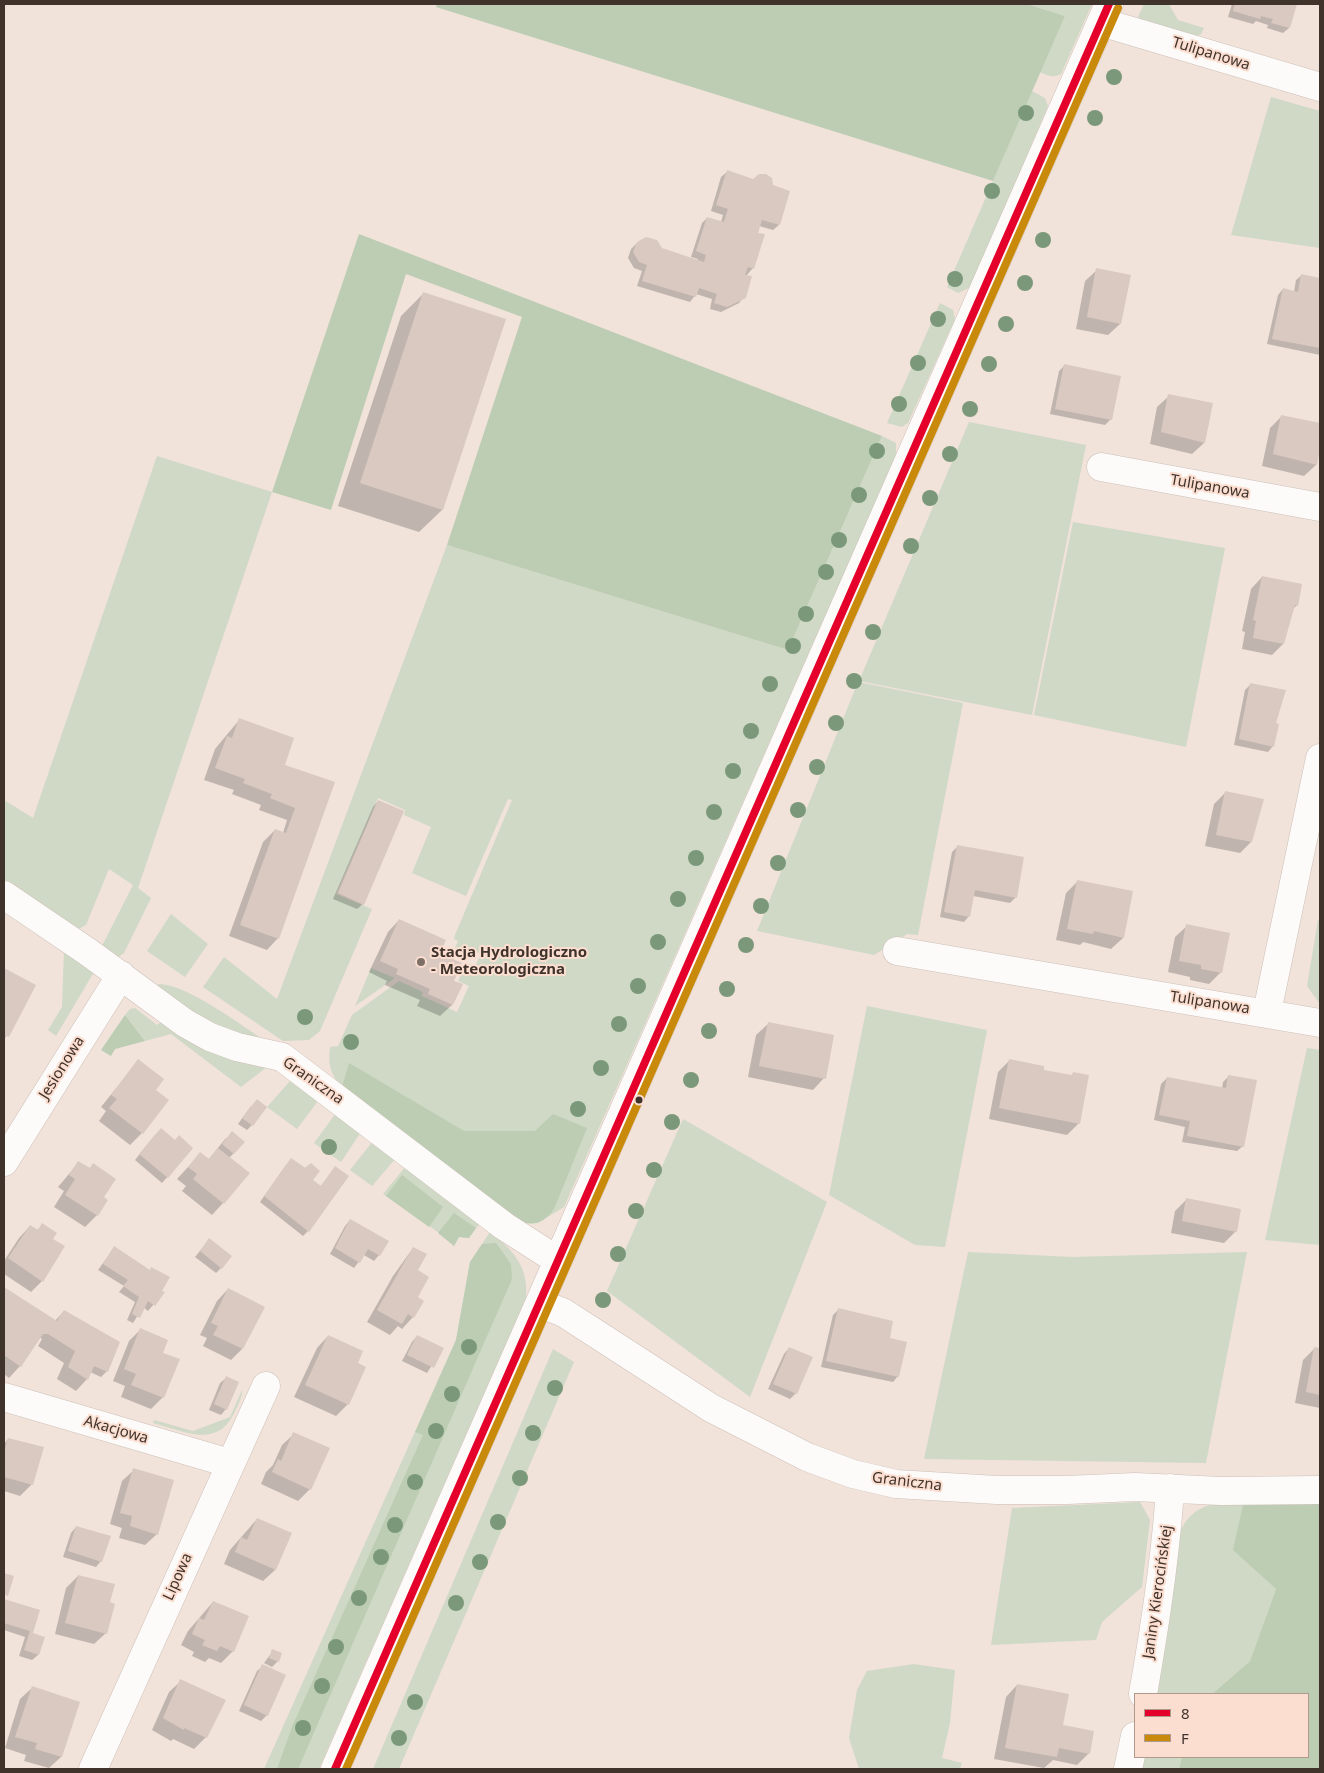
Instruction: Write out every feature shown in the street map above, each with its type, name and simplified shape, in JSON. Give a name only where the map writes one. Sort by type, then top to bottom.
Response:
[{"type":"street","name":"Tulipanowa","points":[[1105,13],[1320,87]]},
{"type":"street","points":[[334,1769],[1105,13]]},
{"type":"street","name":"Tulipanowa","points":[[1100,467],[1320,507]]},
{"type":"street","name":"Tulipanowa","points":[[897,951],[1267,1012],[1320,758]]},
{"type":"street","name":"Graniczna","points":[[4,895],[121,975],[185,1023],[210,1037],[260,1054],[282,1057],[504,1226],[546,1253],[559,1258]]},
{"type":"street","name":"Jesionowa","points":[[4,1162],[121,975]]},
{"type":"street","points":[[1267,1012],[1320,1023]]},
{"type":"street","name":"Graniczna","points":[[540,1303],[564,1313],[711,1408],[807,1457],[853,1474],[896,1484],[951,1488],[1036,1490],[1118,1487],[1221,1491],[1320,1490]]},
{"type":"street","name":"Lipowa","points":[[93,1769],[229,1464],[266,1386]]},
{"type":"street","name":"Akacjowa","points":[[4,1397],[229,1464]]},
{"type":"street","name":"Janiny Kierocińskiej","points":[[1143,1693],[1162,1568],[1170,1488]]},
{"type":"street","points":[[1128,1769],[1134,1741]]},
{"type":"green space","points":[[437,4],[1027,4],[1065,16],[993,181],[436,7]]},
{"type":"green space","points":[[1027,4],[1092,4],[1061,74],[1051,76],[1040,72],[1065,16]]},
{"type":"green space","points":[[1144,4],[1169,4],[1178,20],[1204,28],[1201,34],[1196,37],[1143,21],[1138,17]]},
{"type":"green space","points":[[1032,91],[1045,98],[1048,106],[971,287],[958,293],[947,287]]},
{"type":"green space","points":[[1271,97],[1320,111],[1320,248],[1231,235]]},
{"type":"green space","points":[[359,234],[882,436],[788,650],[447,545],[522,317],[406,274],[331,510],[272,492]]},
{"type":"green space","points":[[940,303],[953,310],[955,319],[908,423],[902,427],[887,423]]},
{"type":"green space","points":[[969,422],[1086,445],[1032,715],[859,681]]},
{"type":"green space","points":[[882,436],[896,443],[896,456],[564,1207],[538,1223],[530,1224],[342,1087],[332,1073],[329,1059],[330,1047],[338,1046],[352,1015],[399,981],[423,992],[422,996],[457,1012],[469,986],[458,981],[467,963],[475,966],[481,954],[469,948],[463,960],[452,955],[458,941],[454,939],[455,935],[512,800],[508,799],[466,896],[412,873],[431,827],[404,815],[405,810],[378,798],[336,894],[372,909],[320,1031],[309,1040],[283,1041],[203,987],[224,957],[277,999],[447,545],[788,650]]},
{"type":"green space","points":[[157,456],[272,492],[138,888],[151,898],[124,953],[117,958],[102,946],[133,885],[109,869],[86,925],[73,932],[4,885],[4,800],[33,818]]},
{"type":"green space","points":[[1073,522],[1225,548],[1186,747],[1034,715]]},
{"type":"green space","points":[[858,682],[963,703],[918,935],[907,934],[874,955],[757,931]]},
{"type":"green space","points":[[171,914],[208,944],[185,977],[147,951]]},
{"type":"green space","points":[[1318,920],[1320,921],[1320,1004],[1307,986]]},
{"type":"green space","points":[[64,951],[94,972],[56,1036],[48,1030],[62,1007]]},
{"type":"green space","points":[[371,968],[395,978],[355,1006]]},
{"type":"green space","points":[[160,984],[186,991],[269,1043],[222,1032],[151,987]]},
{"type":"green space","points":[[867,1006],[987,1030],[945,1247],[915,1245],[829,1195]]},
{"type":"green space","points":[[135,1008],[157,1025],[165,1019],[267,1067],[241,1087],[171,1034],[145,1041],[125,1015],[130,1009]]},
{"type":"green space","points":[[125,1015],[145,1041],[115,1049],[111,1056],[101,1050]]},
{"type":"green space","points":[[1307,1048],[1320,1050],[1320,1245],[1265,1240]]},
{"type":"green space","points":[[349,1063],[464,1131],[535,1131],[553,1114],[587,1128],[554,1209],[540,1222],[521,1222],[342,1087]]},
{"type":"green space","points":[[290,1081],[318,1101],[297,1129],[267,1107]]},
{"type":"green space","points":[[336,1113],[361,1132],[341,1162],[314,1143]]},
{"type":"green space","points":[[683,1119],[827,1202],[750,1397],[607,1291]]},
{"type":"green space","points":[[373,1141],[396,1158],[372,1186],[350,1170]]},
{"type":"green space","points":[[406,1166],[480,1223],[469,1238],[459,1237],[454,1246],[445,1237],[383,1194]]},
{"type":"green space","points":[[402,1175],[443,1207],[429,1227],[386,1196]]},
{"type":"green space","points":[[454,1213],[476,1228],[469,1238],[459,1237],[454,1246],[438,1233]]},
{"type":"green space","points":[[490,1232],[518,1260],[525,1277],[526,1298],[319,1769],[264,1769],[456,1340],[470,1262]]},
{"type":"green space","points":[[496,1243],[511,1264],[512,1279],[298,1769],[277,1769],[292,1727],[423,1435],[415,1432],[456,1340],[470,1262],[482,1244]]},
{"type":"green space","points":[[968,1252],[1073,1257],[1247,1252],[1206,1463],[924,1459]]},
{"type":"green space","points":[[553,1349],[574,1362],[399,1769],[373,1769]]},
{"type":"green space","points":[[242,1390],[239,1403],[228,1423],[210,1434],[188,1433],[153,1423],[154,1420],[193,1431],[230,1417]]},
{"type":"green space","points":[[1320,1497],[1320,1769],[1179,1769],[1182,1758],[1309,1758],[1309,1693],[1213,1693],[1250,1661],[1276,1589],[1233,1550],[1244,1500]]},
{"type":"green space","points":[[1244,1500],[1234,1550],[1276,1589],[1250,1661],[1213,1693],[1157,1693],[1179,1534],[1191,1516],[1198,1510],[1214,1504]]},
{"type":"green space","points":[[1140,1502],[1150,1520],[1142,1587],[1102,1622],[1096,1640],[991,1645],[1012,1508]]},
{"type":"green space","points":[[914,1664],[955,1670],[950,1723],[942,1758],[962,1763],[960,1769],[859,1769],[849,1738],[857,1690],[867,1671]]},
{"type":"green space","points":[[1145,1758],[1182,1758],[1179,1769],[1142,1769]]},
{"type":"building","points":[[1235,4],[1297,4],[1290,28],[1271,23],[1273,19],[1261,16],[1260,19],[1233,11]]},
{"type":"building","points":[[727,170],[753,179],[759,174],[766,174],[772,178],[773,185],[790,191],[780,225],[762,220],[758,233],[765,234],[754,269],[748,267],[745,275],[752,276],[746,298],[727,307],[714,303],[717,294],[699,288],[696,297],[642,281],[647,265],[639,262],[633,252],[637,242],[646,237],[657,240],[662,248],[704,262],[706,255],[696,251],[707,217],[724,222],[728,209],[716,205]]},
{"type":"building","points":[[1096,268],[1131,275],[1121,324],[1087,317]]},
{"type":"building","points":[[1301,274],[1320,278],[1320,348],[1272,339],[1283,288],[1298,292]]},
{"type":"building","points":[[423,292],[506,319],[443,510],[360,483]]},
{"type":"building","points":[[1064,364],[1121,376],[1112,420],[1055,409]]},
{"type":"building","points":[[1168,394],[1213,403],[1205,443],[1161,432]]},
{"type":"building","points":[[1281,415],[1320,423],[1320,450],[1317,465],[1273,454]]},
{"type":"building","points":[[1262,576],[1302,584],[1298,606],[1295,605],[1284,644],[1253,638],[1256,621],[1253,620]]},
{"type":"building","points":[[1250,683],[1286,690],[1276,723],[1279,724],[1274,747],[1239,739]]},
{"type":"building","points":[[239,718],[294,738],[285,765],[335,782],[279,939],[240,925],[275,829],[286,833],[295,808],[270,798],[272,794],[243,783],[245,779],[215,768],[227,736],[232,738]]},
{"type":"building","points":[[1225,791],[1264,799],[1252,842],[1216,835]]},
{"type":"building","points":[[378,800],[404,811],[364,905],[338,893]]},
{"type":"building","points":[[957,845],[1024,857],[1017,898],[975,890],[970,917],[944,912]]},
{"type":"building","points":[[1077,880],[1133,891],[1124,938],[1094,931],[1093,934],[1067,929]]},
{"type":"building","name":"Stacja Hydrologiczno - Meteorologiczna","points":[[399,919],[446,940],[440,953],[462,963],[454,981],[463,984],[453,1005],[428,994],[430,989],[396,974],[398,969],[380,961]]},
{"type":"building","points":[[1186,924],[1230,933],[1222,973],[1201,969],[1201,965],[1179,961]]},
{"type":"building","points":[[4,968],[36,985],[9,1037],[4,1035]]},
{"type":"building","points":[[768,1022],[834,1035],[826,1079],[759,1066]]},
{"type":"building","points":[[138,1059],[164,1079],[156,1090],[169,1100],[143,1134],[109,1108],[117,1099],[111,1095]]},
{"type":"building","points":[[1009,1059],[1044,1066],[1044,1070],[1072,1075],[1073,1072],[1089,1075],[1080,1124],[999,1108]]},
{"type":"building","points":[[1228,1075],[1257,1080],[1244,1147],[1187,1136],[1190,1121],[1159,1115],[1167,1077],[1226,1088]]},
{"type":"building","points":[[257,1099],[267,1107],[253,1126],[242,1118]]},
{"type":"building","points":[[161,1128],[175,1140],[179,1135],[193,1148],[168,1178],[139,1154]]},
{"type":"building","points":[[232,1131],[245,1142],[234,1154],[222,1144]]},
{"type":"building","points":[[218,1148],[250,1173],[224,1204],[193,1179],[197,1174],[188,1167],[200,1152],[209,1159]]},
{"type":"building","points":[[291,1158],[307,1169],[306,1167],[311,1163],[320,1171],[313,1180],[321,1186],[335,1166],[349,1176],[309,1232],[264,1196]]},
{"type":"building","points":[[78,1161],[90,1168],[93,1163],[116,1179],[104,1197],[108,1200],[98,1216],[65,1195],[75,1179],[69,1175]]},
{"type":"building","points":[[1186,1198],[1241,1209],[1237,1232],[1182,1221]]},
{"type":"building","points":[[350,1219],[389,1241],[380,1256],[368,1249],[360,1263],[335,1248]]},
{"type":"building","points":[[42,1223],[57,1233],[53,1239],[65,1246],[43,1282],[8,1258],[30,1225],[38,1230]]},
{"type":"building","points":[[209,1238],[232,1256],[222,1269],[200,1251]]},
{"type":"building","points":[[114,1246],[150,1270],[151,1267],[170,1277],[162,1291],[165,1292],[155,1306],[148,1301],[140,1318],[132,1314],[139,1297],[123,1286],[128,1280],[103,1264]]},
{"type":"building","points":[[413,1247],[427,1254],[418,1270],[429,1277],[418,1297],[424,1301],[414,1318],[408,1314],[402,1324],[377,1310]]},
{"type":"building","points":[[4,1287],[57,1321],[64,1310],[120,1342],[108,1372],[94,1366],[88,1380],[68,1367],[75,1351],[48,1334],[43,1334],[21,1367],[4,1355]]},
{"type":"building","points":[[228,1288],[265,1307],[243,1349],[213,1335],[218,1326],[211,1323]]},
{"type":"building","points":[[838,1308],[893,1321],[890,1338],[907,1342],[899,1377],[826,1361]]},
{"type":"building","points":[[140,1328],[168,1340],[163,1353],[180,1359],[164,1398],[131,1385],[136,1374],[124,1369]]},
{"type":"building","points":[[328,1335],[363,1351],[358,1363],[366,1367],[349,1405],[305,1385]]},
{"type":"building","points":[[417,1335],[444,1348],[434,1368],[407,1355]]},
{"type":"building","points":[[789,1347],[813,1357],[797,1394],[773,1384]]},
{"type":"building","points":[[1314,1347],[1320,1348],[1320,1395],[1306,1392]]},
{"type":"building","points":[[226,1376],[239,1382],[227,1410],[214,1404]]},
{"type":"building","points":[[293,1432],[330,1448],[311,1490],[272,1472],[278,1459],[281,1461]]},
{"type":"building","points":[[8,1438],[44,1447],[33,1485],[4,1477],[4,1452]]},
{"type":"building","points":[[133,1468],[174,1480],[158,1535],[130,1526],[132,1516],[120,1513]]},
{"type":"building","points":[[257,1518],[292,1533],[276,1570],[235,1552],[241,1537],[247,1540]]},
{"type":"building","points":[[76,1526],[111,1536],[102,1562],[68,1551]]},
{"type":"building","points":[[4,1573],[14,1576],[8,1596],[4,1594]]},
{"type":"building","points":[[78,1575],[115,1584],[110,1602],[115,1604],[107,1634],[65,1623]]},
{"type":"building","points":[[4,1599],[40,1610],[33,1633],[45,1637],[39,1655],[24,1650],[30,1631],[4,1623]]},
{"type":"building","points":[[213,1601],[249,1616],[234,1652],[220,1646],[217,1651],[202,1645],[205,1640],[192,1634],[199,1618],[204,1620]]},
{"type":"building","points":[[272,1649],[282,1653],[279,1662],[269,1658]]},
{"type":"building","points":[[262,1664],[286,1675],[268,1716],[244,1705]]},
{"type":"building","points":[[180,1679],[226,1700],[207,1738],[184,1728],[184,1730],[163,1718]]},
{"type":"building","points":[[1017,1684],[1069,1694],[1063,1725],[1094,1731],[1090,1754],[1059,1748],[1057,1757],[1005,1748]]},
{"type":"building","points":[[32,1686],[80,1702],[62,1757],[35,1749],[37,1743],[15,1737]]},
{"type":"transit line","name":"8","points":[[335,1769],[1109,4]]},
{"type":"transit line","name":"F","points":[[346,1769],[1118,8]]},
{"type":"place","name":"Stacja Hydrologiczno - Meteorologiczna","points":[[421,962]]}]
